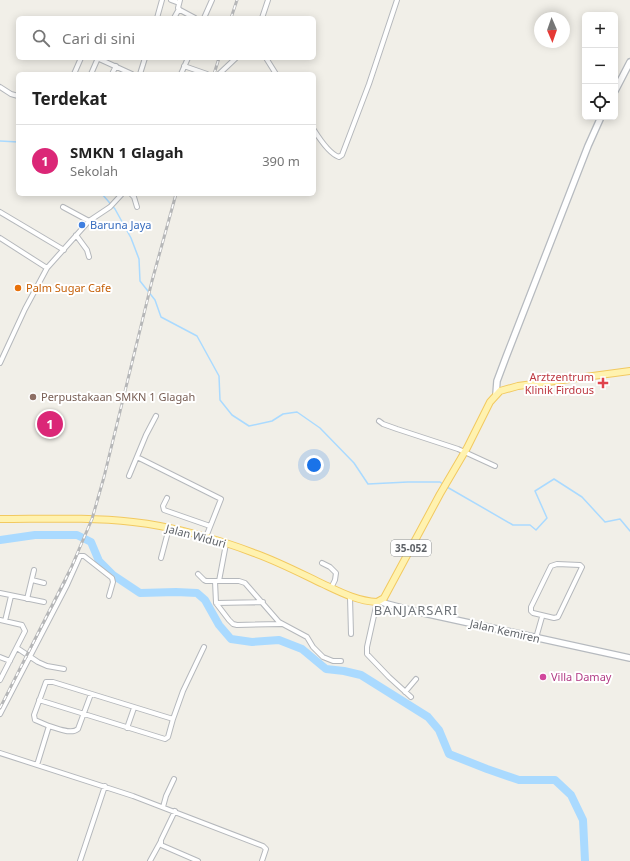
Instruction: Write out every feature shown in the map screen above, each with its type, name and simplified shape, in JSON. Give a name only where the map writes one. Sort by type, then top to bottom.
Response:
[{"type":"main road","points":[[496,394],[505,389],[518,386],[630,372]]},
{"type":"main road","name":"35-052","points":[[379,602],[384,598],[440,494],[465,452],[488,406],[496,394]]},
{"type":"main road","name":"Jalan Widuri","points":[[0,519],[110,520],[135,522],[206,536],[226,544],[254,552],[352,597],[379,602]]},
{"type":"street","points":[[158,16],[162,0]]},
{"type":"street","points":[[171,0],[180,2],[179,9],[175,16]]},
{"type":"street","points":[[205,16],[212,0]]},
{"type":"street","points":[[263,16],[268,0]]},
{"type":"street","points":[[316,133],[334,154],[339,156],[342,155],[369,84],[397,0]]},
{"type":"street","points":[[179,9],[191,16]]},
{"type":"street","points":[[75,72],[80,60]]},
{"type":"street","points":[[92,72],[97,60]]},
{"type":"street","points":[[102,60],[128,72]]},
{"type":"street","points":[[141,72],[144,60]]},
{"type":"street","points":[[182,72],[187,60]]},
{"type":"street","points":[[222,72],[234,60]]},
{"type":"street","points":[[267,60],[275,72]]},
{"type":"street","points":[[618,86],[628,70],[630,62]]},
{"type":"street","points":[[113,72],[116,66]]},
{"type":"street","points":[[184,66],[201,72]]},
{"type":"street","points":[[0,87],[16,95]]},
{"type":"street","points":[[496,394],[496,386],[499,375],[582,159],[600,120]]},
{"type":"street","points":[[0,363],[25,309],[47,268],[89,221],[110,207],[120,196]]},
{"type":"street","points":[[133,196],[137,207]]},
{"type":"street","points":[[63,207],[89,221]]},
{"type":"street","points":[[0,212],[64,250]]},
{"type":"street","points":[[76,235],[82,241],[89,257]]},
{"type":"street","points":[[0,238],[47,268]]},
{"type":"street","points":[[129,476],[156,416]]},
{"type":"street","points":[[379,420],[383,424],[441,442],[495,466]]},
{"type":"street","points":[[137,456],[221,499],[221,503],[206,536]]},
{"type":"street","points":[[167,498],[163,506],[164,510],[209,527]]},
{"type":"street","points":[[161,558],[169,528]]},
{"type":"street","points":[[226,544],[217,581],[216,603],[220,610],[234,624],[283,624]]},
{"type":"street","points":[[0,714],[67,585],[80,556],[84,556],[112,578],[113,581],[109,596]]},
{"type":"street","points":[[322,563],[334,570],[336,580],[332,587]]},
{"type":"street","points":[[560,564],[581,566],[582,567],[558,617],[554,618],[542,616],[533,613],[531,610],[552,566],[560,564]]},
{"type":"street","points":[[27,599],[34,570]]},
{"type":"street","points":[[198,574],[204,580],[239,581],[245,583],[277,620],[308,637],[313,647],[323,657],[333,661],[341,661]]},
{"type":"street","points":[[32,580],[44,583]]},
{"type":"street","points":[[0,593],[44,602]]},
{"type":"street","points":[[0,680],[17,648],[25,628],[22,625],[2,621],[11,596]]},
{"type":"street","points":[[351,634],[352,597]]},
{"type":"street","points":[[216,603],[263,602]]},
{"type":"street","points":[[379,602],[367,647],[367,654],[386,674],[411,696]]},
{"type":"street","name":"Jalan Kemiren","points":[[379,602],[630,658]]},
{"type":"street","points":[[536,638],[542,616]]},
{"type":"street","points":[[40,700],[165,739],[168,737],[183,691],[204,647]]},
{"type":"street","points":[[17,648],[47,666],[64,669]]},
{"type":"street","points":[[0,657],[10,660]]},
{"type":"street","points":[[405,692],[416,679]]},
{"type":"street","points":[[91,694],[76,731],[71,732],[49,726],[35,720],[34,718],[45,684],[48,682],[91,694],[173,719]]},
{"type":"street","points":[[126,728],[134,708]]},
{"type":"street","points":[[37,765],[49,726]]},
{"type":"street","points":[[0,753],[105,786],[175,811],[265,848],[266,852],[262,861]]},
{"type":"street","points":[[163,807],[166,796],[174,779]]},
{"type":"street","points":[[80,861],[105,786]]},
{"type":"street","points":[[150,861],[175,811]]},
{"type":"street","points":[[161,840],[161,845],[198,861]]},
{"type":"waterway","points":[[0,141],[16,142]]},
{"type":"waterway","points":[[104,196],[115,209],[131,238],[139,259],[140,281],[155,300],[161,317],[197,336],[219,376],[220,400],[232,415],[249,426],[272,421],[283,414],[297,412],[320,428],[354,463],[368,484],[440,482],[444,485]]},
{"type":"waterway","points":[[447,487],[513,525],[530,525],[536,530],[547,518],[535,491],[554,479],[582,497],[605,522],[620,519],[630,531]]},
{"type":"waterway","points":[[0,540],[35,535],[77,535],[91,542],[99,561],[113,575],[140,593],[197,593],[205,600],[219,625],[231,639],[252,642],[279,640],[302,649],[326,669],[361,675],[428,717],[439,730],[449,754],[519,780],[555,780],[571,795],[583,820],[585,861]]},
{"type":"railway","points":[[232,16],[237,0]]},
{"type":"railway","points":[[215,72],[218,60]]},
{"type":"railway","points":[[0,708],[71,568],[92,519],[104,477],[152,281],[175,196]]},
{"type":"place","name":"Baruna Jaya","points":[[82,225]]},
{"type":"place","name":"Palm Sugar Cafe","points":[[18,288]]},
{"type":"place","name":"Arztzentrum Klinik Firdous","points":[[603,383]]},
{"type":"place","name":"Perpustakaan SMKN 1 Glagah","points":[[33,397]]},
{"type":"place","name":"SMKN 1 Glagah","points":[[50,424]]},
{"type":"place","name":"Villa Damay","points":[[543,677]]},
{"type":"district","name":"BANJARSARI","points":[[416,610]]}]
